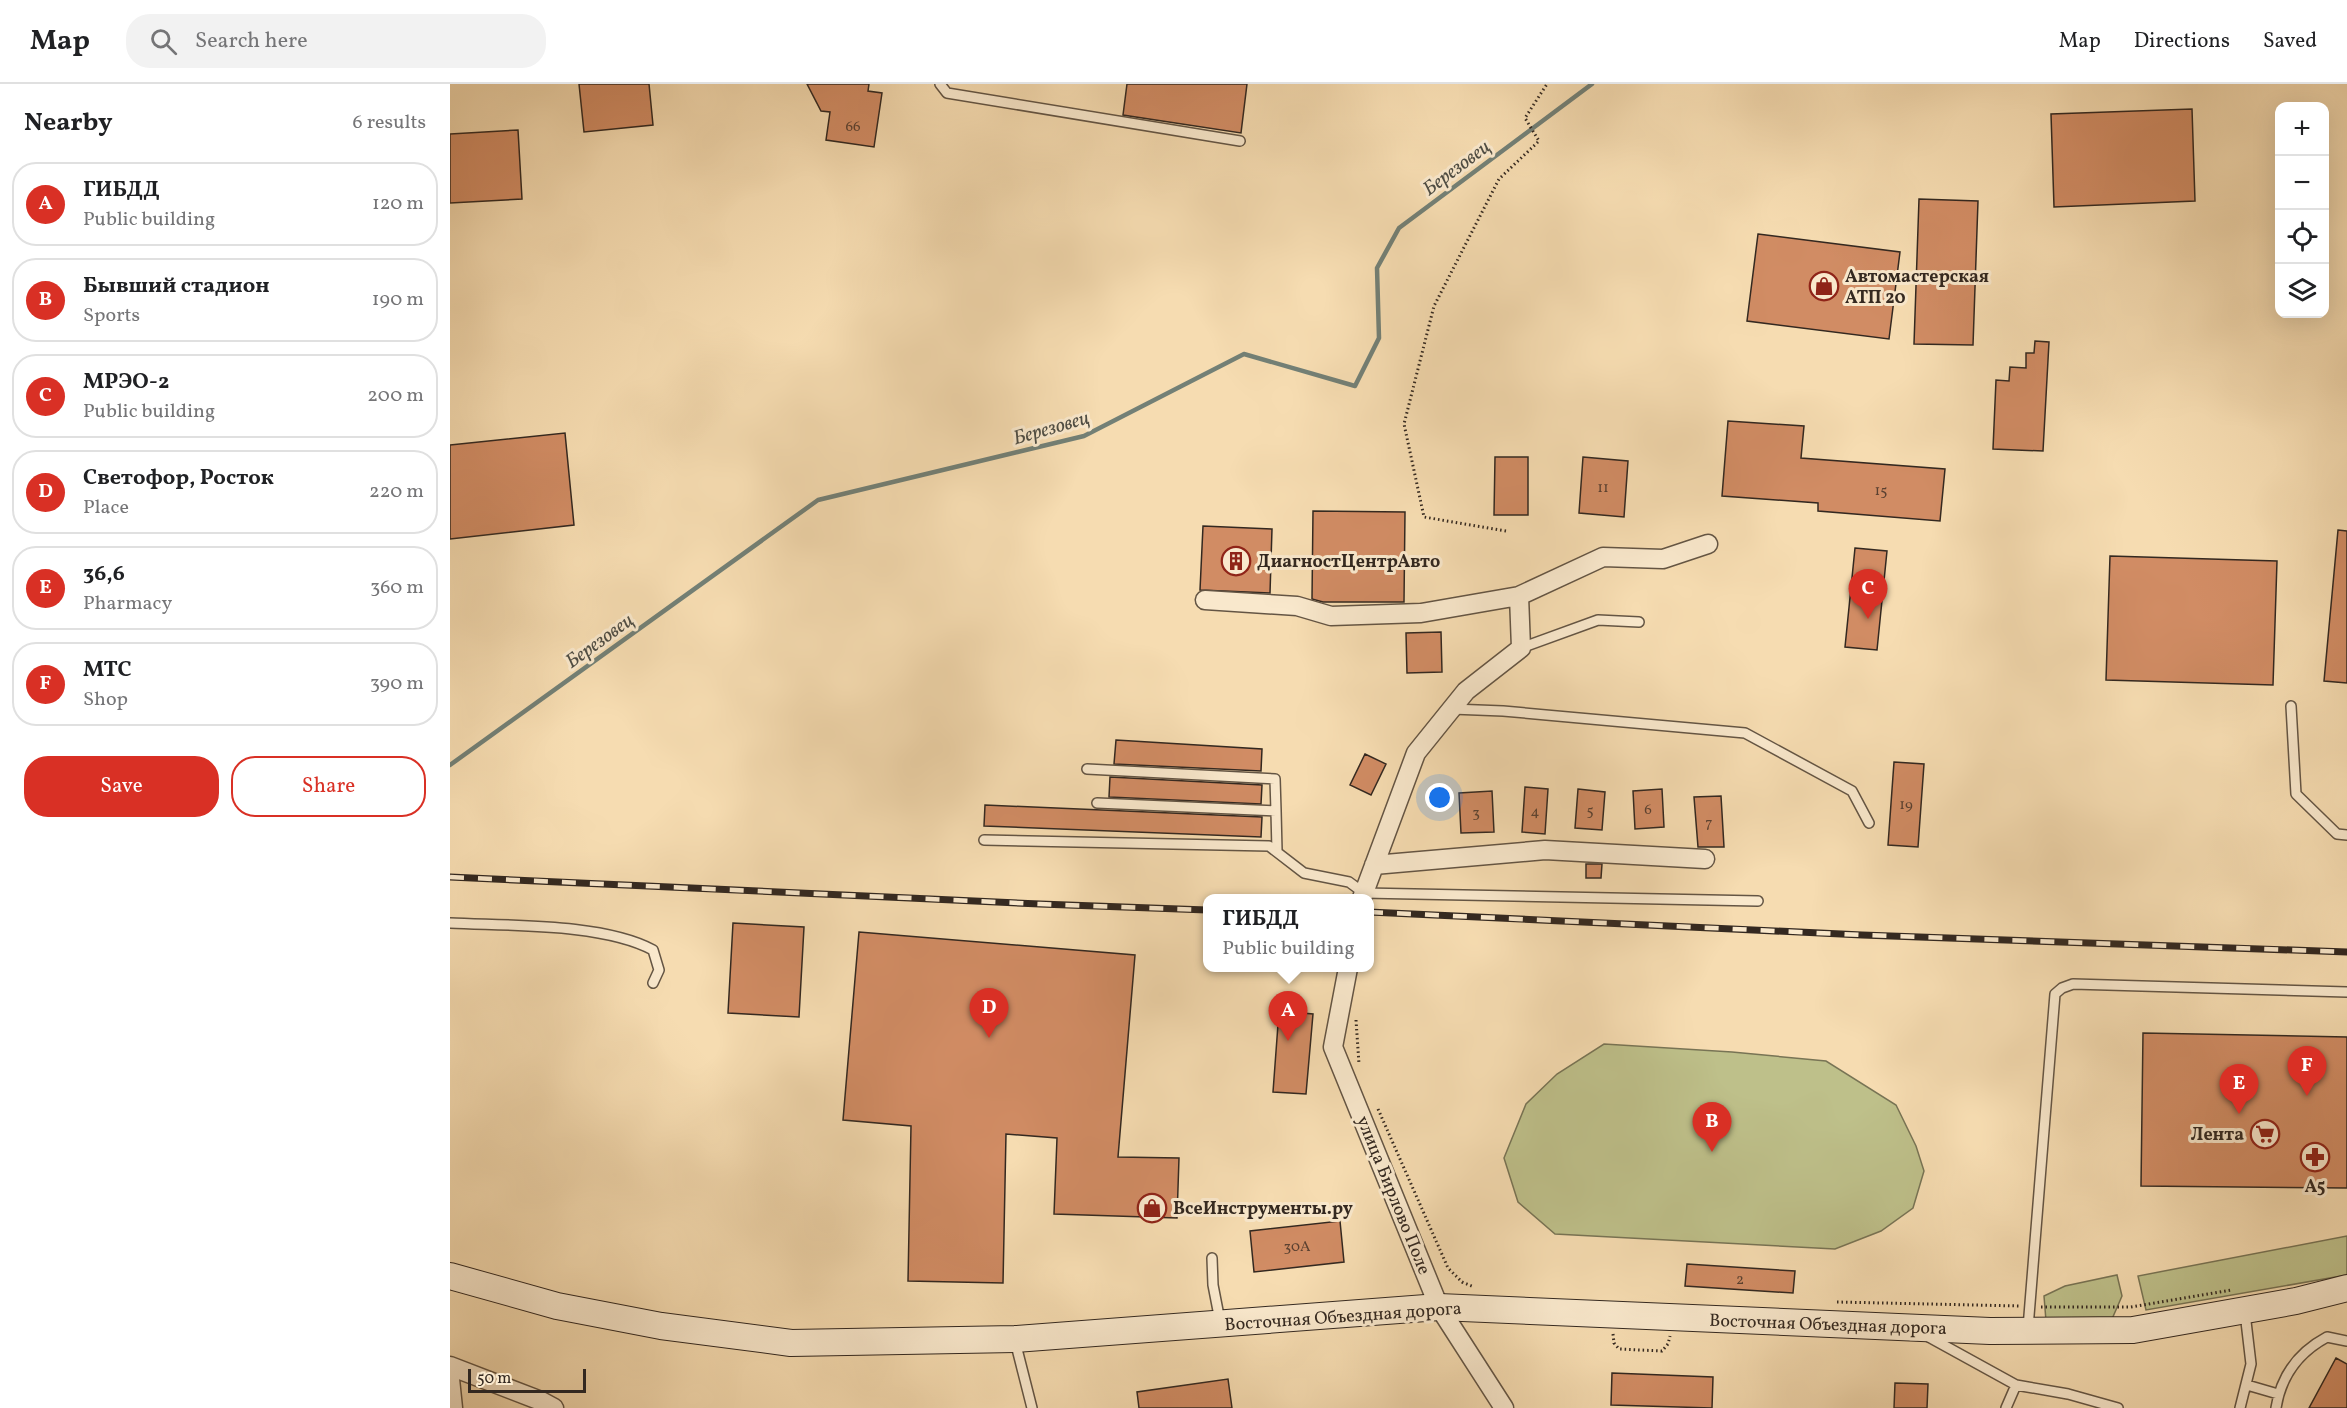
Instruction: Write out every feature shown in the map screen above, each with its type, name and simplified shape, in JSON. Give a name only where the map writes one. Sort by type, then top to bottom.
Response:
[{"type":"main road","name":"Восточная Объездная дорога","points":[[450,1276],[557,1306],[662,1326],[791,1343],[1015,1339],[1439,1307],[1911,1327],[2029,1318],[2133,1330],[2239,1300],[2347,1288]]},
{"type":"street","points":[[1205,600],[1297,606],[1331,616],[1420,613],[1519,596],[1603,557],[1663,558],[1708,544]]},
{"type":"street","points":[[1364,894],[1416,753],[1466,691],[1521,648],[1519,596]]},
{"type":"street","points":[[1374,865],[1545,850],[1705,859]]},
{"type":"street","name":"улица Бирлово Поле","points":[[1347,972],[1333,1047],[1439,1307],[1504,1408]]},
{"type":"street","points":[[450,1365],[554,1408]]},
{"type":"street","points":[[450,1379],[453,1408]]},
{"type":"lane","points":[[940,84],[947,93],[1240,141]]},
{"type":"lane","points":[[1521,648],[1598,620],[1639,622]]},
{"type":"lane","points":[[2291,706],[2296,794],[2337,834],[2347,835]]},
{"type":"lane","points":[[1450,709],[1503,711],[1745,733],[1852,791],[1869,823]]},
{"type":"lane","points":[[1087,769],[1275,779],[1276,850]]},
{"type":"lane","points":[[1097,802],[1276,811]]},
{"type":"lane","points":[[984,840],[1269,846],[1304,873],[1349,882],[1361,894]]},
{"type":"lane","points":[[1374,896],[1758,901]]},
{"type":"lane","points":[[450,922],[586,931],[637,941],[653,950],[659,970],[653,983]]},
{"type":"lane","points":[[2029,1318],[2055,994],[2062,988],[2073,984],[2347,992]]},
{"type":"lane","points":[[1212,1258],[1213,1285],[1221,1323]]},
{"type":"lane","points":[[2239,1300],[2251,1364],[2240,1408]]},
{"type":"lane","points":[[1911,1327],[2016,1385],[2068,1394],[2118,1408]]},
{"type":"lane","points":[[2276,1408],[2278,1394],[2298,1357],[2310,1346],[2327,1337],[2347,1341]]},
{"type":"lane","points":[[1015,1339],[1032,1408]]},
{"type":"lane","points":[[2006,1408],[2016,1385]]},
{"type":"lane","points":[[2247,1385],[2278,1394]]},
{"type":"path","points":[[1506,531],[1424,517],[1404,424],[1434,306],[1499,179],[1539,141],[1525,118],[1546,84]]},
{"type":"path","points":[[1356,1009],[1359,1065]]},
{"type":"path","points":[[1377,1106],[1448,1268],[1462,1282],[1476,1288]]},
{"type":"path","points":[[1826,1302],[2029,1318],[2131,1307],[2239,1300]]},
{"type":"path","points":[[1610,1314],[1614,1343],[1618,1349],[1627,1351],[1662,1351],[1670,1339],[1670,1317]]},
{"type":"green space","points":[[1604,1044],[1826,1061],[1896,1105],[1916,1146],[1924,1171],[1913,1208],[1881,1231],[1835,1249],[1555,1234],[1518,1202],[1504,1158],[1526,1104],[1557,1074]]},
{"type":"green space","points":[[2347,1236],[2347,1275],[2146,1310],[2138,1276]]},
{"type":"green space","points":[[2117,1275],[2122,1296],[2112,1319],[2046,1321],[2044,1296],[2065,1286]]},
{"type":"building","points":[[579,84],[649,84],[653,125],[584,132]]},
{"type":"building","points":[[807,84],[869,84],[868,91],[882,93],[874,147],[826,140],[830,112],[821,111]]},
{"type":"building","points":[[1127,84],[1247,84],[1241,133],[1123,115]]},
{"type":"building","points":[[2192,109],[2195,201],[2054,207],[2051,114]]},
{"type":"building","points":[[518,130],[522,199],[450,203],[450,134]]},
{"type":"building","points":[[1919,199],[1978,201],[1973,345],[1914,344]]},
{"type":"building","name":"Автомастерская АТП 20","points":[[1758,234],[1900,252],[1889,339],[1747,321]]},
{"type":"building","points":[[2035,341],[2049,342],[2043,451],[1993,449],[1996,380],[2009,381],[2010,367],[2026,368],[2026,353],[2034,353]]},
{"type":"building","points":[[1728,421],[1804,426],[1801,458],[1945,469],[1940,521],[1818,511],[1818,503],[1722,496]]},
{"type":"building","points":[[565,433],[574,525],[450,539],[450,445]]},
{"type":"building","points":[[1495,457],[1528,457],[1528,515],[1494,515]]},
{"type":"building","points":[[1583,457],[1628,461],[1624,517],[1579,513]]},
{"type":"building","points":[[1313,511],[1405,512],[1404,602],[1323,602],[1312,599]]},
{"type":"building","name":"ДиагностЦентрАвто","points":[[1203,526],[1272,529],[1270,593],[1200,590]]},
{"type":"building","points":[[2338,530],[2347,531],[2347,683],[2324,681]]},
{"type":"building","points":[[1855,548],[1887,551],[1877,650],[1845,647]]},
{"type":"building","points":[[2110,556],[2277,561],[2273,685],[2106,680]]},
{"type":"building","points":[[1441,632],[1442,672],[1407,673],[1406,633]]},
{"type":"building","points":[[1116,740],[1262,749],[1261,771],[1114,764]]},
{"type":"building","points":[[1365,754],[1386,764],[1371,795],[1350,785]]},
{"type":"building","points":[[1894,762],[1924,764],[1918,847],[1888,845]]},
{"type":"building","points":[[1110,777],[1262,785],[1261,804],[1109,797]]},
{"type":"building","points":[[1525,787],[1548,789],[1545,834],[1522,832]]},
{"type":"building","points":[[1578,789],[1605,792],[1602,830],[1575,828]]},
{"type":"building","points":[[1662,789],[1664,827],[1635,829],[1633,791]]},
{"type":"building","points":[[1492,791],[1494,832],[1461,833],[1459,793]]},
{"type":"building","points":[[1721,796],[1724,847],[1698,847],[1694,797]]},
{"type":"building","points":[[985,805],[1262,817],[1261,837],[984,826]]},
{"type":"building","points":[[1586,864],[1602,864],[1601,878],[1586,878]]},
{"type":"building","points":[[733,923],[804,927],[799,1017],[728,1013]]},
{"type":"building","points":[[859,932],[1135,955],[1118,1157],[1179,1158],[1177,1218],[1054,1214],[1057,1138],[1006,1134],[1003,1283],[908,1281],[911,1126],[843,1120]]},
{"type":"building","points":[[1279,1011],[1313,1014],[1306,1094],[1273,1092]]},
{"type":"building","points":[[2143,1033],[2347,1037],[2347,1188],[2141,1186]]},
{"type":"building","points":[[1340,1221],[1344,1262],[1254,1272],[1250,1231]]},
{"type":"building","points":[[1687,1264],[1795,1271],[1793,1293],[1685,1286]]},
{"type":"building","points":[[2336,1358],[2347,1364],[2347,1408],[2309,1408]]},
{"type":"building","points":[[1612,1373],[1713,1377],[1712,1408],[1611,1405]]},
{"type":"building","points":[[1228,1379],[1232,1408],[1139,1408],[1137,1392]]},
{"type":"building","points":[[1895,1383],[1928,1384],[1927,1408],[1894,1408]]},
{"type":"waterway","name":"Березовец","points":[[450,765],[818,500],[1084,436],[1244,354],[1355,386],[1379,338],[1377,268],[1399,228],[1592,84]]},
{"type":"railway","points":[[450,877],[1203,910]]},
{"type":"railway","points":[[1374,912],[1862,935],[2347,952]]},
{"type":"place","name":"Автомастерская АТП 20","points":[[1824,286]]},
{"type":"place","name":"ДиагностЦентрАвто","points":[[1236,561]]},
{"type":"place","name":"МРЭО-2","points":[[1868,619]]},
{"type":"place","name":"Светофор, Росток","points":[[989,1038]]},
{"type":"place","name":"ГИБДД","points":[[1288,1041]]},
{"type":"place","name":"МТС","points":[[2307,1096]]},
{"type":"place","name":"36,6","points":[[2239,1114]]},
{"type":"place","name":"Лента","points":[[2265,1134]]},
{"type":"place","name":"Бывший стадион","points":[[1712,1152]]},
{"type":"place","name":"А5","points":[[2315,1157]]},
{"type":"place","name":"ВсеИнструменты.ру","points":[[1152,1208]]}]
